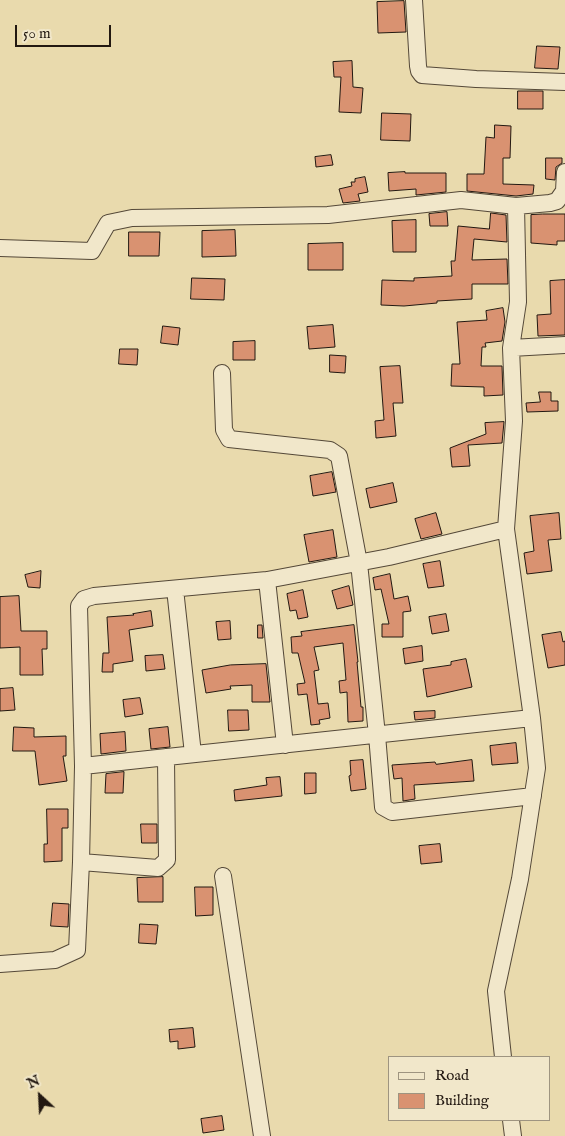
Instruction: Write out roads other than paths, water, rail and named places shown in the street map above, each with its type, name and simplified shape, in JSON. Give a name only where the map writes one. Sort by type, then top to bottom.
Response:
[{"type":"street","points":[[414,0],[418,66],[422,76],[565,82]]},
{"type":"street","points":[[0,248],[92,251],[108,223],[132,218],[328,215],[461,200],[516,206],[550,203],[557,201],[564,191],[565,172]]},
{"type":"street","points":[[504,1056],[496,991],[520,879],[537,768],[506,529],[514,421],[511,348],[518,302],[516,206]]},
{"type":"street","points":[[511,348],[565,345]]},
{"type":"street","points":[[222,373],[224,430],[229,439],[330,450],[339,456],[358,563],[384,807],[392,812],[533,796]]},
{"type":"street","points":[[0,964],[55,960],[77,950],[83,766],[79,606],[84,599],[94,596],[267,580],[389,558],[506,529]]},
{"type":"street","points":[[267,580],[285,745]]},
{"type":"street","points":[[175,589],[193,754]]},
{"type":"street","points":[[83,766],[532,718]]},
{"type":"street","points":[[81,862],[158,868],[167,860],[166,757]]},
{"type":"street","points":[[223,876],[262,1136]]},
{"type":"street","points":[[511,1121],[513,1136]]}]
